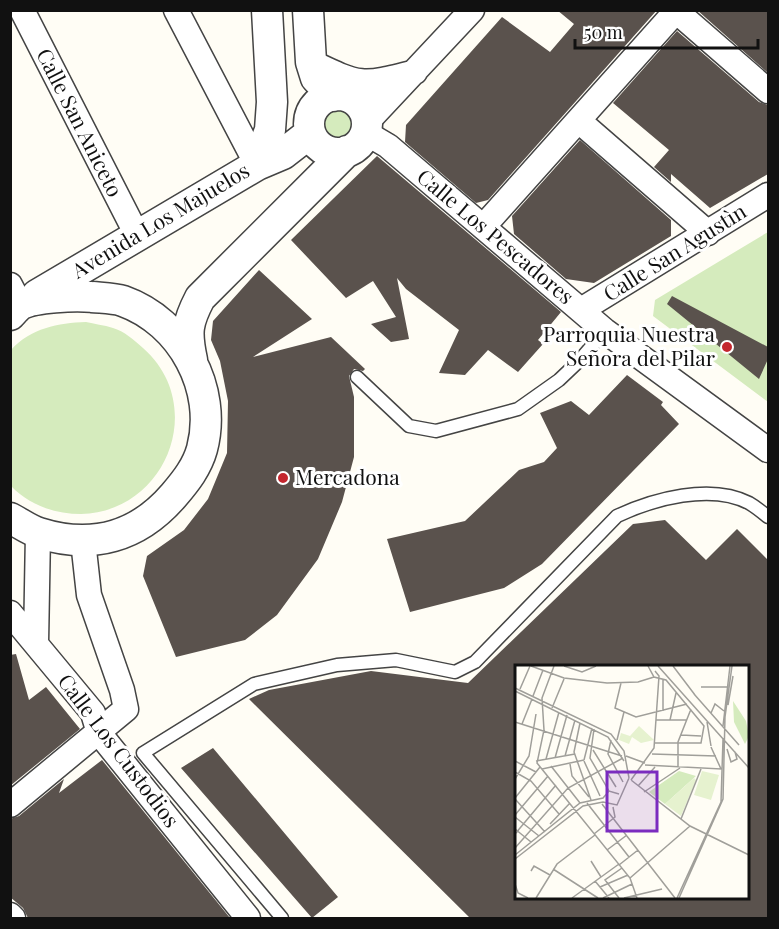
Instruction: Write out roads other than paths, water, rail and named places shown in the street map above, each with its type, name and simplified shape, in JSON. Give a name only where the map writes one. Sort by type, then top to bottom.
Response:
[{"type":"street","name":"Calle San Aniceto","points":[[22,10],[137,235]]},
{"type":"street","points":[[176,10],[256,165]]},
{"type":"street","points":[[256,165],[270,130],[272,102],[268,69],[267,10]]},
{"type":"street","points":[[308,10],[311,62],[316,78],[354,121]]},
{"type":"street","points":[[10,518],[38,533],[83,541],[113,537],[133,530],[157,515],[190,477],[202,449],[206,421],[201,382],[192,360],[186,334],[191,316],[200,298],[354,121],[417,71],[472,10]]},
{"type":"street","points":[[483,227],[676,11],[768,91]]},
{"type":"street","points":[[311,62],[352,82],[373,83],[417,71]]},
{"type":"street","points":[[268,69],[310,129],[318,145],[332,152],[354,121]]},
{"type":"street","name":"Avenida Los Majuelos","points":[[13,303],[137,235],[256,165],[283,154],[310,129],[316,106],[354,121]]},
{"type":"street","name":"Calle Los Pescadores","points":[[354,121],[388,146],[605,331],[768,450]]},
{"type":"street","points":[[579,121],[708,233]]},
{"type":"street","name":"Calle San Agustìn","points":[[581,310],[768,195]]},
{"type":"street","points":[[13,303],[74,295],[123,301],[155,318],[176,338],[192,360]]},
{"type":"street","points":[[36,643],[38,533]]},
{"type":"street","points":[[10,805],[126,709],[122,690],[88,595],[83,541]]},
{"type":"street","name":"Calle Los Custodios","points":[[10,613],[93,713],[99,733],[248,918]]},
{"type":"lane","points":[[357,377],[410,426],[436,431],[519,409],[559,380],[605,331]]},
{"type":"lane","points":[[282,918],[142,753],[254,684],[337,665],[396,660],[455,672],[475,662],[617,516],[642,504],[684,495],[720,496],[748,502],[768,517]]},
{"type":"place","name":"Parroquia Nuestra Señora del Pilar","points":[[727,347]]},
{"type":"place","name":"Mercadona","points":[[283,478]]}]
